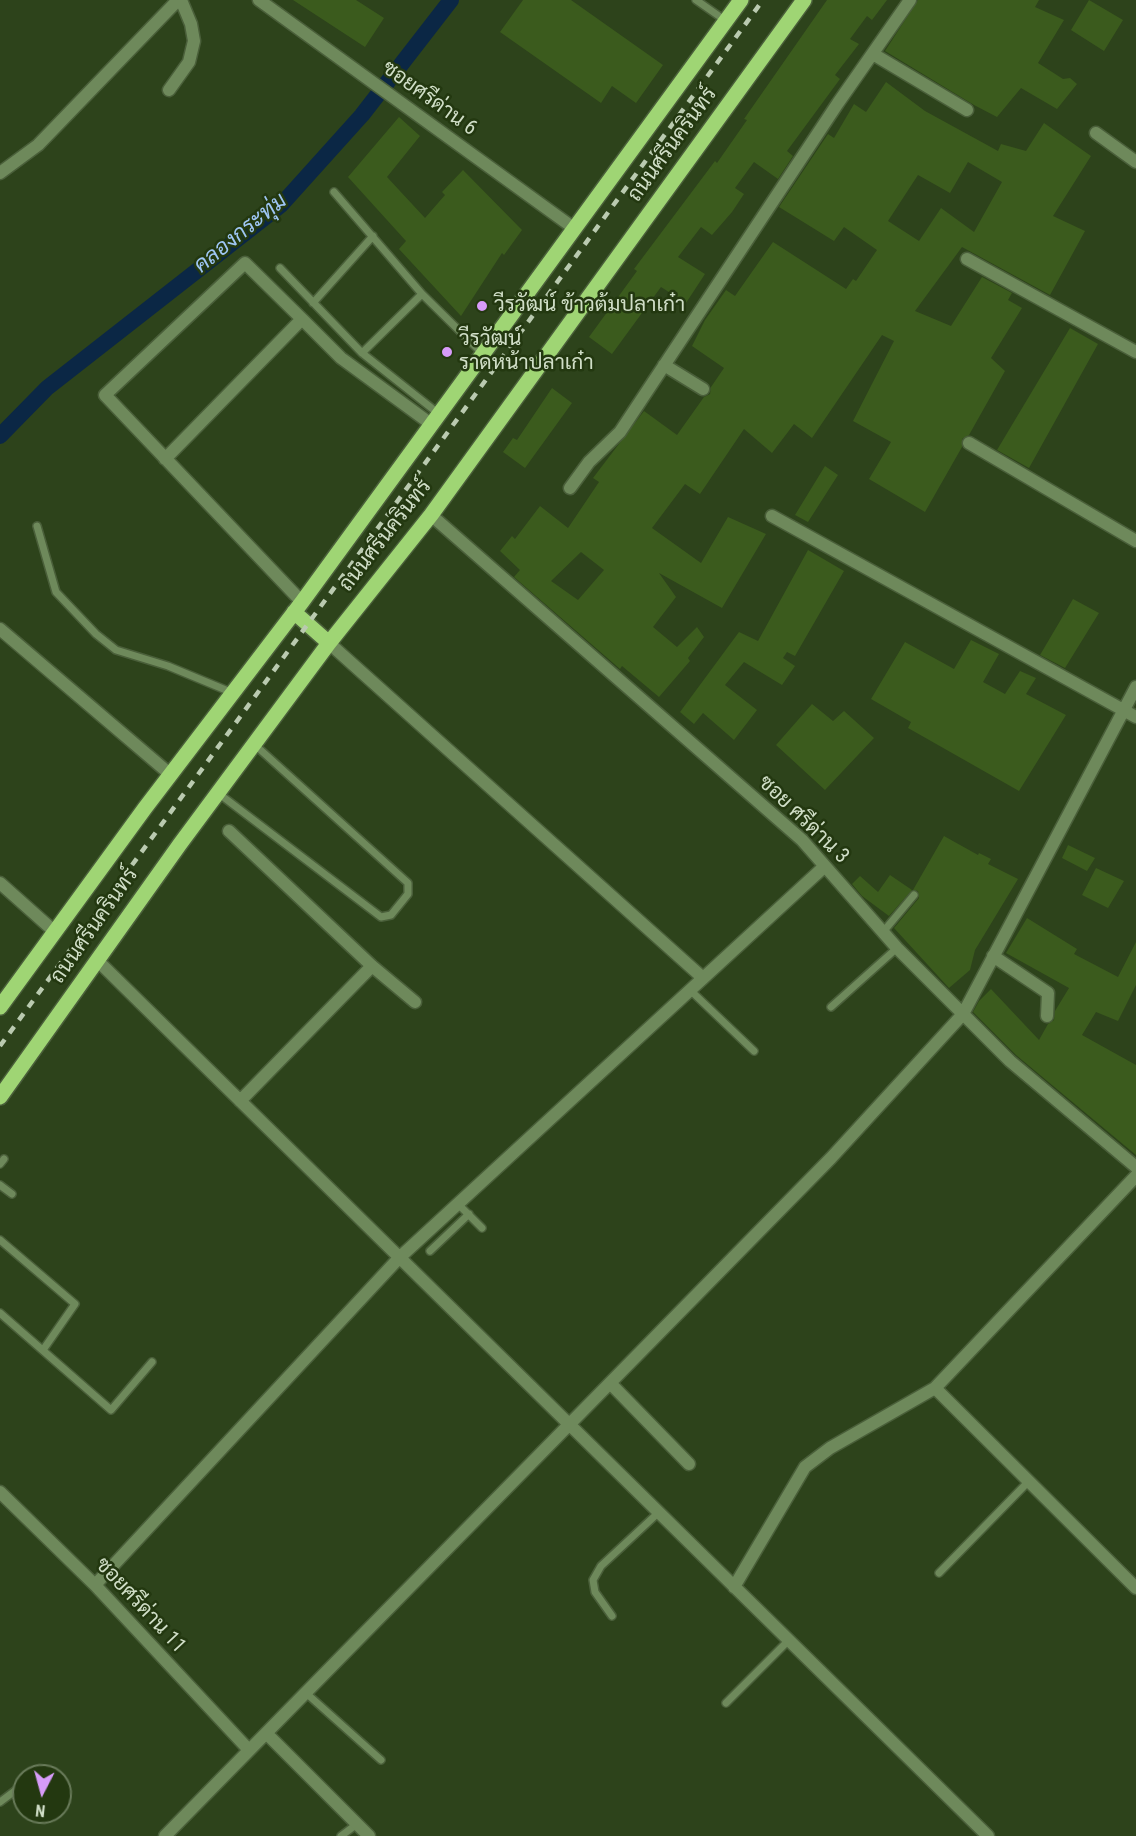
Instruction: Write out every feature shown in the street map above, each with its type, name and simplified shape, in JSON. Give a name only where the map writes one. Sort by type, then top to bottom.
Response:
[{"type":"main road","name":"ถนนศรีนครินทร์","points":[[0,1096],[218,793],[329,643],[430,515],[804,0]]},
{"type":"main road","name":"ถนนศรีนครินทร์","points":[[0,1007],[298,607],[575,229],[726,21],[735,2]]},
{"type":"main road","points":[[298,607],[329,643]]},
{"type":"street","points":[[0,173],[38,145],[179,0],[192,24],[194,41],[189,62],[169,90]]},
{"type":"street","name":"ซอยศรีด่าน 6","points":[[259,0],[575,229]]},
{"type":"street","points":[[570,488],[588,462],[620,432],[910,0]]},
{"type":"street","points":[[873,54],[967,110]]},
{"type":"street","points":[[1096,133],[1136,162]]},
{"type":"street","points":[[967,259],[1136,352]]},
{"type":"street","points":[[298,607],[105,395],[245,263],[341,358],[435,419]]},
{"type":"street","points":[[165,459],[302,318]]},
{"type":"street","points":[[664,365],[703,389]]},
{"type":"street","points":[[969,443],[1136,541]]},
{"type":"street","name":"ซอย ศรีด่าน 3","points":[[430,515],[802,840],[897,948],[1010,1061],[1136,1167]]},
{"type":"street","points":[[772,516],[1136,717]]},
{"type":"street","points":[[0,629],[171,775]]},
{"type":"street","points":[[329,643],[703,978]]},
{"type":"street","points":[[165,1836],[831,1158],[963,1014],[1136,687]]},
{"type":"street","points":[[229,831],[372,966],[415,1002]]},
{"type":"street","points":[[94,1585],[399,1258],[825,866]]},
{"type":"street","points":[[0,883],[56,932]]},
{"type":"street","points":[[993,957],[1048,993],[1047,1016]]},
{"type":"street","points":[[97,960],[568,1426],[988,1836]]},
{"type":"street","points":[[240,1101],[372,966]]},
{"type":"street","points":[[734,1587],[805,1467],[830,1448],[935,1388],[1136,1176]]},
{"type":"street","points":[[610,1383],[688,1464]]},
{"type":"street","points":[[935,1388],[1136,1588]]},
{"type":"street","name":"ซอยศรีด่าน 11","points":[[0,1491],[94,1585],[249,1750]]},
{"type":"street","points":[[266,1733],[369,1836]]},
{"type":"lane","points":[[696,0],[726,21]]},
{"type":"lane","points":[[334,192],[422,294],[483,354]]},
{"type":"lane","points":[[313,303],[373,236]]},
{"type":"lane","points":[[280,268],[362,352],[435,419]]},
{"type":"lane","points":[[362,352],[422,294]]},
{"type":"lane","points":[[37,526],[56,592],[96,634],[116,650],[168,666],[233,693]]},
{"type":"lane","points":[[218,793],[381,917],[392,915],[408,894],[408,883],[255,745]]},
{"type":"lane","points":[[883,932],[914,895]]},
{"type":"lane","points":[[831,1007],[897,948]]},
{"type":"lane","points":[[690,990],[754,1051]]},
{"type":"lane","points":[[0,1185],[12,1194]]},
{"type":"lane","points":[[458,1204],[482,1228]]},
{"type":"lane","points":[[430,1251],[468,1214]]},
{"type":"lane","points":[[0,1240],[75,1304],[43,1350]]},
{"type":"lane","points":[[0,1313],[111,1410],[152,1362]]},
{"type":"lane","points":[[939,1574],[1029,1481]]},
{"type":"lane","points":[[612,1616],[595,1592],[593,1580],[601,1566],[658,1513]]},
{"type":"lane","points":[[726,1703],[788,1641]]},
{"type":"lane","points":[[306,1693],[381,1760]]},
{"type":"lane","points":[[341,1836],[357,1824]]},
{"type":"building","points":[[293,0],[356,0],[384,18],[365,47]]},
{"type":"building","points":[[523,0],[571,0],[663,65],[636,103],[612,86],[601,103],[500,32]]},
{"type":"building","points":[[827,0],[887,0],[872,20],[867,16],[850,39],[859,44],[835,75],[840,79],[787,151],[793,156],[778,179],[754,162],[735,188],[744,194],[732,212],[712,235],[701,227],[678,257],[705,274],[686,303],[661,287],[612,354],[589,337],[637,271],[634,269],[715,161],[717,163],[747,120],[744,119]]},
{"type":"building","points":[[918,0],[1039,0],[1035,7],[1064,20],[1038,63],[1063,79],[1070,78],[1077,84],[1057,109],[1021,88],[997,117],[974,105],[885,51]]},
{"type":"building","points":[[1089,0],[1123,20],[1104,51],[1071,30]]},
{"type":"building","points":[[886,82],[925,111],[998,151],[1001,144],[1026,151],[1044,123],[1091,156],[1053,216],[1085,231],[1050,295],[962,247],[915,311],[951,326],[982,277],[1012,293],[1008,300],[1022,308],[991,358],[1005,371],[969,435],[962,439],[962,447],[925,512],[869,479],[891,442],[853,421],[894,341],[882,335],[812,438],[794,424],[772,453],[744,429],[700,494],[685,484],[652,528],[701,563],[728,517],[766,534],[722,608],[659,573],[676,597],[653,627],[677,647],[697,627],[704,637],[688,658],[690,661],[659,697],[622,666],[620,669],[514,577],[520,570],[500,551],[512,536],[515,539],[540,506],[568,528],[599,482],[593,478],[644,411],[677,435],[704,397],[710,394],[711,387],[724,368],[692,346],[705,320],[726,290],[735,296],[773,242],[846,289],[853,279],[856,281],[877,250],[844,227],[834,241],[779,207],[828,134],[834,138],[854,104],[866,112]],"holes":[[[968,162],[1002,182],[974,232],[941,208],[919,241],[888,221],[918,175],[950,193]],[[581,552],[604,570],[578,600],[551,581]]]},
{"type":"building","points":[[399,117],[420,136],[387,177],[425,218],[445,195],[442,192],[463,170],[522,230],[504,255],[502,253],[461,316],[399,249],[406,241],[348,177]]},
{"type":"building","points":[[1070,328],[1098,344],[1029,468],[997,450]]},
{"type":"building","points":[[552,388],[572,403],[525,468],[503,452],[513,438],[517,440]]},
{"type":"building","points":[[825,466],[838,475],[808,522],[795,515]]},
{"type":"building","points":[[808,550],[844,571],[795,656],[787,652],[783,658],[795,666],[782,685],[744,662],[725,685],[757,710],[734,740],[703,713],[694,724],[680,712],[739,632],[758,641]]},
{"type":"building","points":[[1073,599],[1099,613],[1065,668],[1040,655]]},
{"type":"building","points":[[971,640],[999,654],[983,682],[1005,694],[1020,671],[1036,678],[1026,694],[1066,715],[1019,791],[908,728],[911,722],[871,699],[905,642],[954,669]]},
{"type":"building","points":[[812,704],[833,721],[844,711],[874,738],[825,790],[776,745]]},
{"type":"building","points":[[944,836],[978,855],[979,853],[991,859],[988,864],[1018,879],[975,950],[970,970],[949,988],[894,928],[919,898],[918,891],[913,890]]},
{"type":"building","points":[[1068,845],[1095,858],[1087,871],[1062,858]]},
{"type":"building","points":[[1096,868],[1124,881],[1108,908],[1082,895]]},
{"type":"building","points":[[890,875],[912,890],[889,916],[862,896],[852,884],[860,876],[878,892]]},
{"type":"building","points":[[1027,918],[1077,949],[1074,954],[1118,977],[1136,942],[1136,985],[1118,1021],[1096,1012],[1082,1035],[1136,1065],[1136,1155],[1016,1055],[973,1012],[979,1001],[991,989],[1039,1040],[1048,1024],[1054,1020],[1055,1011],[1069,988],[1006,953]]},
{"type":"waterway","name":"คลองกระทุ่ม","points":[[0,436],[47,388],[281,205],[362,115],[451,0]]},
{"type":"railway","points":[[0,1046],[763,0]]},
{"type":"place","name":"วีรวัฒน์ ข้าวต้มปลาเก๋า","points":[[482,306]]},
{"type":"place","name":"วีรวัฒน์ ราดหน้าปลาเก๋า","points":[[447,352]]}]
